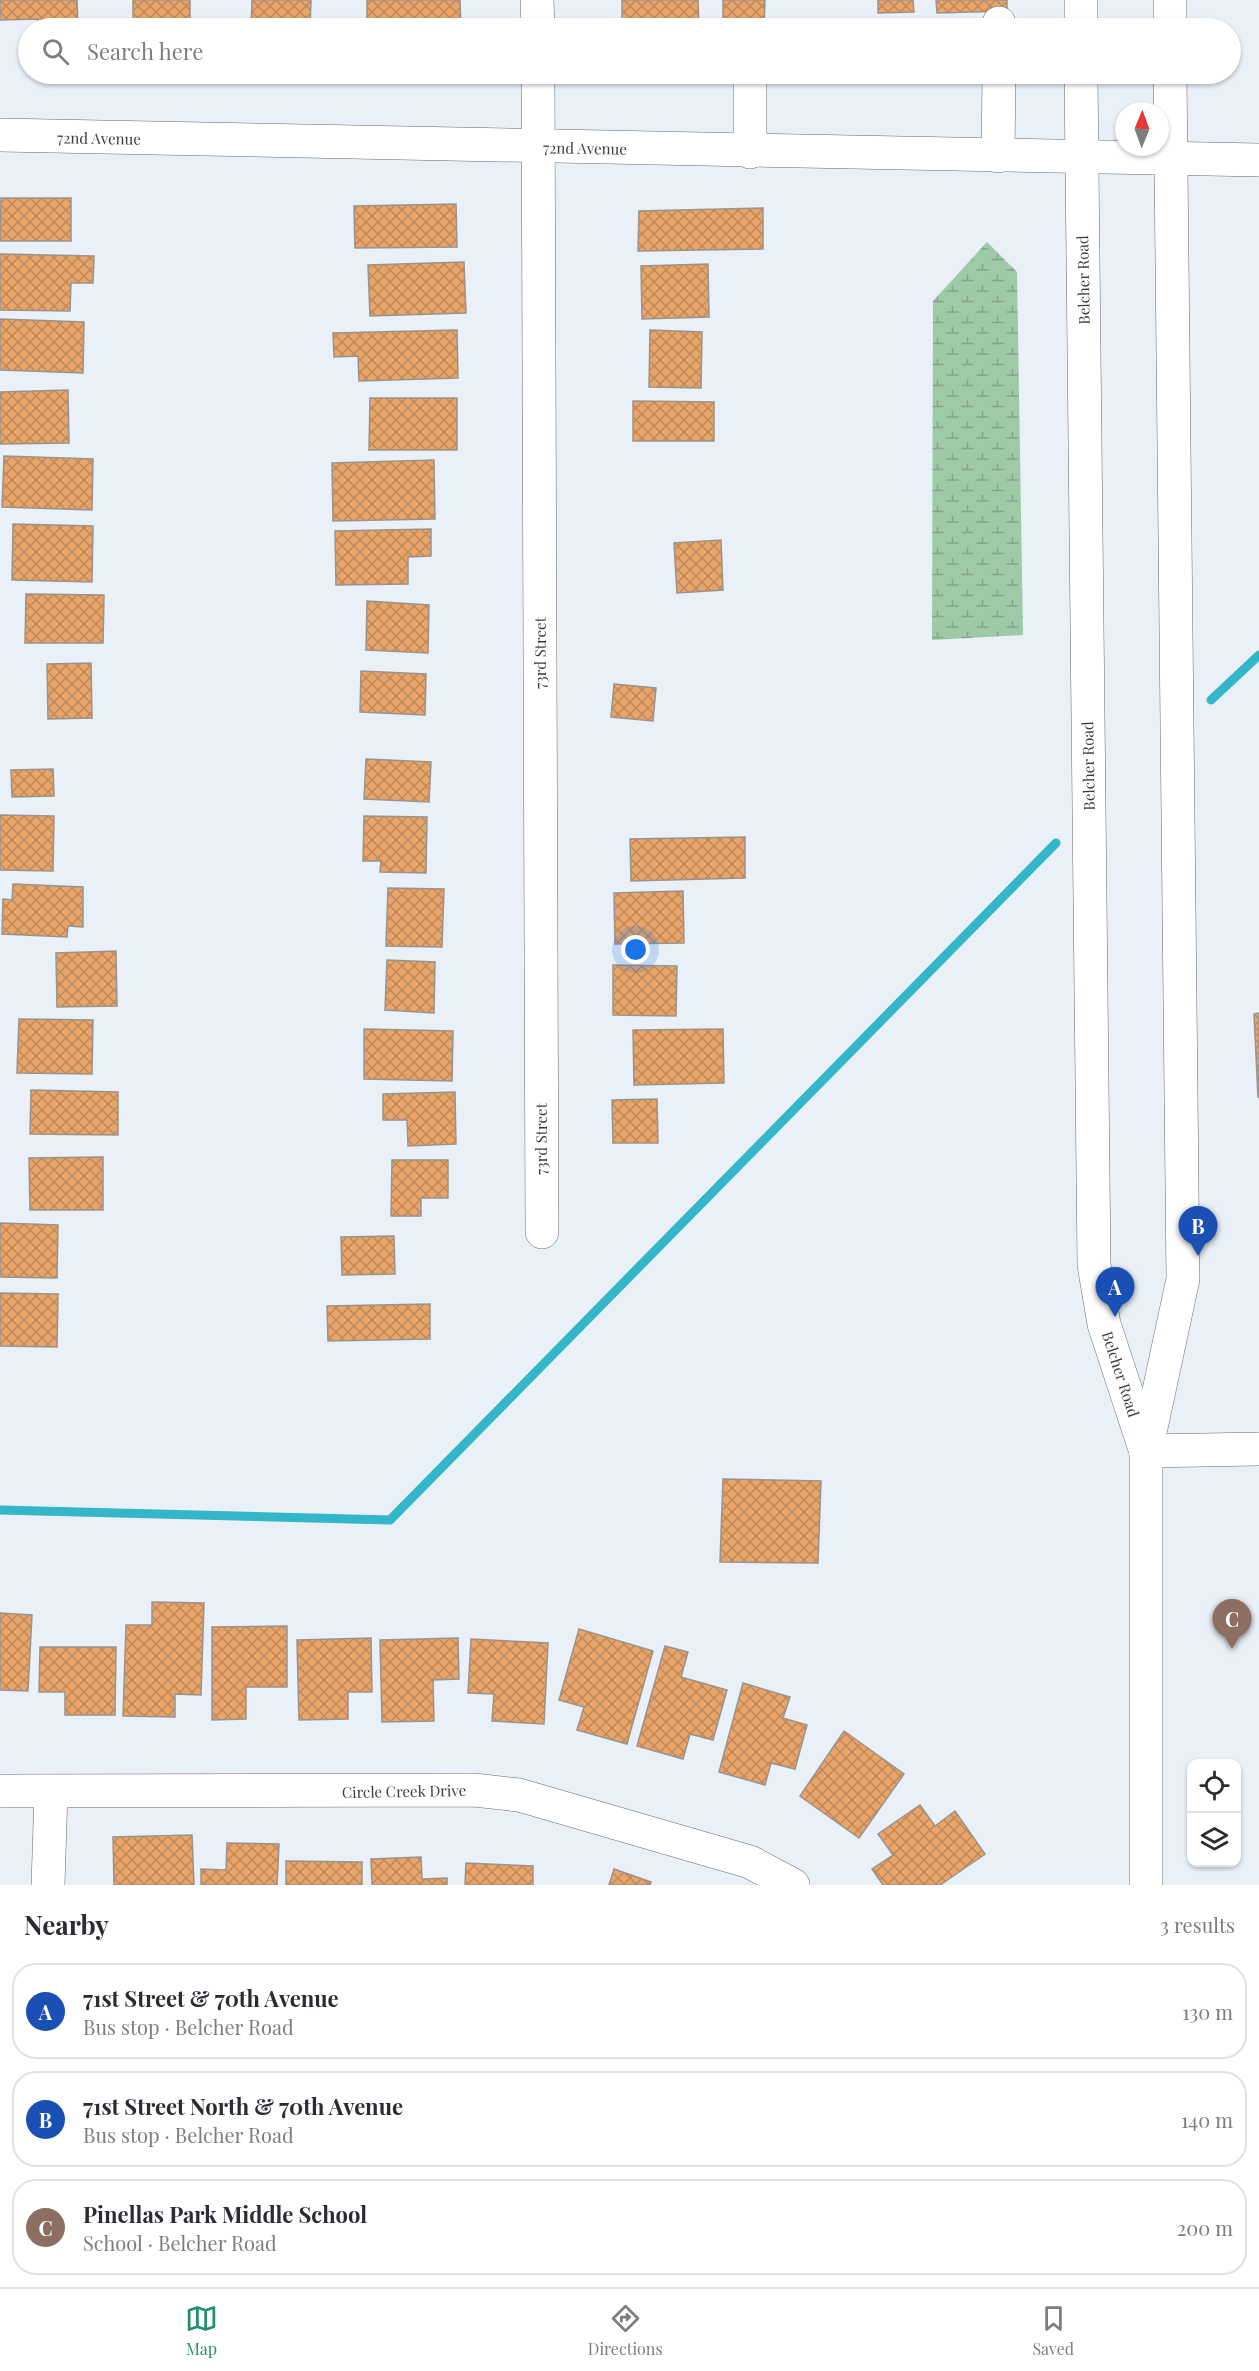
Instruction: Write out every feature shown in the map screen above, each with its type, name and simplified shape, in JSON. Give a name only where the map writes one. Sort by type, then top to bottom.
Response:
[{"type":"street","points":[[537,0],[538,18]]},
{"type":"street","points":[[1081,0],[1081,18]]},
{"type":"street","points":[[1170,0],[1170,18]]},
{"type":"street","name":"73rd Street","points":[[538,84],[542,1232]]},
{"type":"street","points":[[750,84],[750,152]]},
{"type":"street","points":[[998,156],[999,84]]},
{"type":"street","name":"Belcher Road","points":[[1082,84],[1094,1265],[1104,1324],[1146,1451]]},
{"type":"street","name":"Belcher Road","points":[[1146,1885],[1146,1451],[1183,1279],[1170,84]]},
{"type":"street","name":"72nd Avenue","points":[[0,135],[750,152],[1259,160]]},
{"type":"street","points":[[1146,1451],[1259,1449]]},
{"type":"street","name":"Circle Creek Drive","points":[[0,1791],[474,1790],[519,1795],[750,1862],[793,1885]]},
{"type":"street","points":[[48,1885],[51,1792]]},
{"type":"green space","points":[[987,242],[1017,272],[1023,635],[932,640],[933,301]]},
{"type":"building","points":[[0,0],[77,0],[78,18],[0,20]]},
{"type":"building","points":[[133,0],[190,0],[190,18],[133,18]]},
{"type":"building","points":[[252,0],[311,0],[310,18],[251,18]]},
{"type":"building","points":[[367,0],[460,0],[461,18],[367,18]]},
{"type":"building","points":[[622,0],[698,0],[699,18],[622,18]]},
{"type":"building","points":[[723,0],[765,0],[764,18],[723,18]]},
{"type":"building","points":[[878,0],[913,0],[914,12],[878,13]]},
{"type":"building","points":[[936,0],[1007,0],[1007,11],[937,13]]},
{"type":"building","points":[[1,198],[71,198],[71,241],[0,241]]},
{"type":"building","points":[[456,204],[457,247],[355,248],[354,206]]},
{"type":"building","points":[[763,208],[763,249],[638,251],[639,211]]},
{"type":"building","points":[[0,254],[94,256],[93,283],[71,283],[70,311],[0,310]]},
{"type":"building","points":[[464,262],[466,313],[370,316],[368,265]]},
{"type":"building","points":[[708,264],[709,317],[642,319],[641,266]]},
{"type":"building","points":[[0,319],[84,322],[83,373],[0,370]]},
{"type":"building","points":[[457,330],[458,378],[359,381],[358,356],[334,357],[333,333]]},
{"type":"building","points":[[650,330],[702,332],[701,388],[649,387]]},
{"type":"building","points":[[68,390],[69,443],[0,444],[0,392]]},
{"type":"building","points":[[370,398],[457,398],[457,450],[369,450]]},
{"type":"building","points":[[633,401],[714,402],[714,441],[633,441]]},
{"type":"building","points":[[4,456],[93,459],[92,510],[2,507]]},
{"type":"building","points":[[434,460],[435,519],[333,521],[332,463]]},
{"type":"building","points":[[13,524],[93,526],[92,582],[12,580]]},
{"type":"building","points":[[431,529],[431,556],[408,557],[408,584],[336,585],[335,531]]},
{"type":"building","points":[[721,540],[723,590],[677,593],[674,543]]},
{"type":"building","points":[[26,594],[104,595],[103,643],[25,643]]},
{"type":"building","points":[[367,601],[429,605],[428,653],[366,650]]},
{"type":"building","points":[[91,663],[92,718],[48,719],[47,664]]},
{"type":"building","points":[[361,671],[426,674],[425,715],[360,712]]},
{"type":"building","points":[[614,684],[656,688],[653,721],[611,717]]},
{"type":"building","points":[[366,759],[431,762],[429,802],[364,799]]},
{"type":"building","points":[[53,769],[54,796],[12,797],[11,770]]},
{"type":"building","points":[[0,815],[54,816],[53,871],[0,870]]},
{"type":"building","points":[[364,816],[427,817],[426,873],[380,872],[381,861],[363,861]]},
{"type":"building","points":[[745,837],[745,878],[631,881],[630,839]]},
{"type":"building","points":[[13,884],[83,887],[83,927],[68,926],[67,937],[2,934],[3,899],[12,900]]},
{"type":"building","points":[[388,888],[444,889],[442,947],[386,946]]},
{"type":"building","points":[[683,891],[684,943],[615,944],[614,893]]},
{"type":"building","points":[[116,951],[117,1006],[57,1007],[56,953]]},
{"type":"building","points":[[387,960],[435,962],[434,1013],[385,1010]]},
{"type":"building","points":[[613,965],[677,966],[676,1016],[613,1015]]},
{"type":"building","points":[[1259,1013],[1259,1097],[1258,1097],[1254,1014]]},
{"type":"building","points":[[19,1019],[93,1020],[92,1074],[17,1073]]},
{"type":"building","points":[[364,1029],[453,1031],[452,1081],[364,1079]]},
{"type":"building","points":[[723,1029],[724,1083],[634,1085],[633,1030]]},
{"type":"building","points":[[31,1090],[118,1092],[118,1135],[30,1134]]},
{"type":"building","points":[[455,1092],[456,1144],[408,1146],[407,1120],[383,1120],[383,1094]]},
{"type":"building","points":[[657,1099],[658,1143],[613,1143],[612,1100]]},
{"type":"building","points":[[103,1157],[103,1210],[30,1210],[29,1158]]},
{"type":"building","points":[[392,1160],[448,1160],[448,1198],[421,1198],[421,1216],[391,1216]]},
{"type":"building","points":[[0,1223],[58,1225],[57,1278],[0,1277]]},
{"type":"building","points":[[394,1236],[395,1274],[342,1275],[341,1237]]},
{"type":"building","points":[[0,1293],[58,1294],[57,1347],[0,1346]]},
{"type":"building","points":[[430,1304],[430,1339],[328,1341],[327,1306]]},
{"type":"building","points":[[723,1479],[821,1481],[818,1563],[720,1562]]},
{"type":"building","points":[[152,1602],[204,1603],[201,1695],[175,1694],[175,1717],[123,1716],[126,1625],[152,1625]]},
{"type":"building","points":[[0,1613],[32,1615],[28,1691],[0,1690]]},
{"type":"building","points":[[287,1626],[287,1687],[246,1687],[246,1719],[212,1720],[212,1627]]},
{"type":"building","points":[[579,1629],[653,1651],[627,1744],[577,1730],[584,1707],[559,1700]]},
{"type":"building","points":[[371,1638],[372,1692],[348,1692],[348,1719],[299,1720],[297,1640]]},
{"type":"building","points":[[458,1638],[459,1679],[433,1680],[434,1721],[382,1722],[380,1640]]},
{"type":"building","points":[[471,1639],[548,1643],[544,1724],[492,1721],[494,1694],[468,1693]]},
{"type":"building","points":[[665,1646],[688,1652],[681,1677],[727,1690],[713,1740],[690,1734],[683,1759],[637,1746]]},
{"type":"building","points":[[40,1647],[116,1647],[115,1715],[65,1715],[65,1692],[39,1692]]},
{"type":"building","points":[[743,1683],[790,1697],[783,1718],[807,1725],[795,1769],[771,1763],[765,1785],[719,1772]]},
{"type":"building","points":[[844,1731],[904,1774],[859,1838],[800,1796]]},
{"type":"building","points":[[920,1805],[935,1826],[955,1811],[985,1854],[940,1885],[883,1885],[872,1869],[893,1855],[878,1834]]},
{"type":"building","points":[[192,1835],[194,1885],[114,1885],[113,1837]]},
{"type":"building","points":[[227,1843],[279,1844],[277,1885],[201,1885],[201,1869],[226,1870]]},
{"type":"building","points":[[421,1857],[422,1879],[447,1878],[447,1885],[372,1885],[371,1859]]},
{"type":"building","points":[[286,1861],[362,1862],[362,1885],[286,1885]]},
{"type":"building","points":[[466,1863],[533,1866],[533,1885],[465,1885]]},
{"type":"building","points":[[614,1869],[651,1882],[650,1885],[609,1885]]},
{"type":"waterway","points":[[1211,700],[1259,655]]},
{"type":"waterway","points":[[0,1510],[390,1520],[1056,843]]},
{"type":"place","name":"71st Street North & 70th Avenue","points":[[1198,1256]]},
{"type":"place","name":"71st Street & 70th Avenue","points":[[1115,1317]]},
{"type":"place","name":"Pinellas Park Middle School","points":[[1232,1649]]}]
